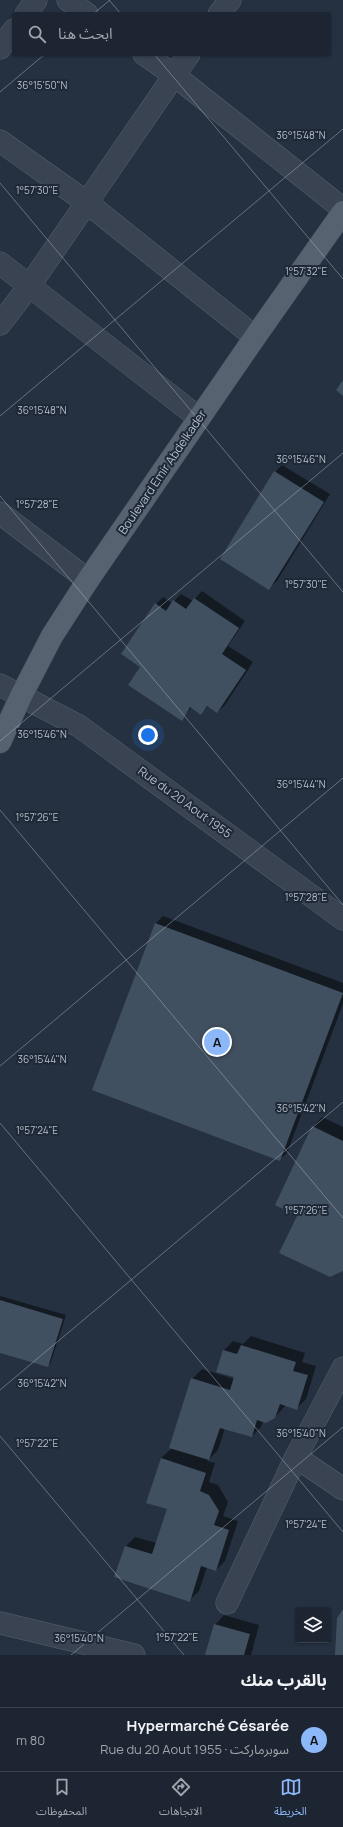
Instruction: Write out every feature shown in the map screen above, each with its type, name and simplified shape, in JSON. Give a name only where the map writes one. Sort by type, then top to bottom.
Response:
[{"type":"main road","name":"Boulevard Emir Abdelkader","points":[[0,742],[21,696],[52,636],[88,580],[343,212]]},
{"type":"street","points":[[27,12],[36,0]]},
{"type":"street","points":[[68,0],[85,12]]},
{"type":"street","points":[[221,12],[230,0]]},
{"type":"street","points":[[0,48],[12,33]]},
{"type":"street","points":[[147,56],[174,75],[343,209]]},
{"type":"street","points":[[0,324],[30,285],[188,56]]},
{"type":"street","points":[[0,141],[86,202],[255,337]]},
{"type":"street","points":[[0,262],[199,418]]},
{"type":"street","points":[[0,513],[88,580]]},
{"type":"street","name":"Rue du 20 Aout 1955","points":[[0,685],[79,726],[343,919]]},
{"type":"street","points":[[227,1602],[296,1457],[343,1368]]},
{"type":"street","points":[[296,1457],[343,1488]]},
{"type":"street","points":[[0,1623],[134,1655]]},
{"type":"building","points":[[343,380],[343,396],[336,390]]},
{"type":"building","points":[[274,471],[324,502],[269,590],[220,559]]},
{"type":"building","points":[[194,598],[239,628],[222,654],[246,670],[217,713],[207,706],[201,715],[190,707],[182,721],[128,685],[140,667],[121,654],[155,603],[166,611],[173,600],[186,609]]},
{"type":"building","points":[[155,923],[343,993],[280,1161],[92,1090]]},
{"type":"building","points":[[312,1126],[343,1141],[343,1271],[330,1277],[279,1253],[297,1216],[275,1205]]},
{"type":"building","points":[[0,1300],[63,1319],[48,1367],[0,1353]]},
{"type":"building","points":[[241,1345],[296,1362],[293,1371],[308,1375],[297,1410],[280,1404],[275,1418],[266,1423],[257,1420],[252,1437],[220,1428],[209,1460],[169,1448],[191,1378],[230,1390],[234,1377],[216,1372],[223,1350],[237,1354]]},
{"type":"building","points":[[161,1458],[206,1473],[200,1491],[209,1495],[219,1511],[214,1525],[229,1530],[216,1571],[201,1566],[190,1602],[114,1577],[125,1546],[152,1554],[167,1509],[146,1503]]},
{"type":"building","points":[[343,1609],[343,1655],[335,1655],[337,1618]]},
{"type":"building","points":[[214,1624],[250,1634],[244,1655],[205,1655]]},
{"type":"place","name":"Hypermarché Césarée","points":[[217,1042]]}]
